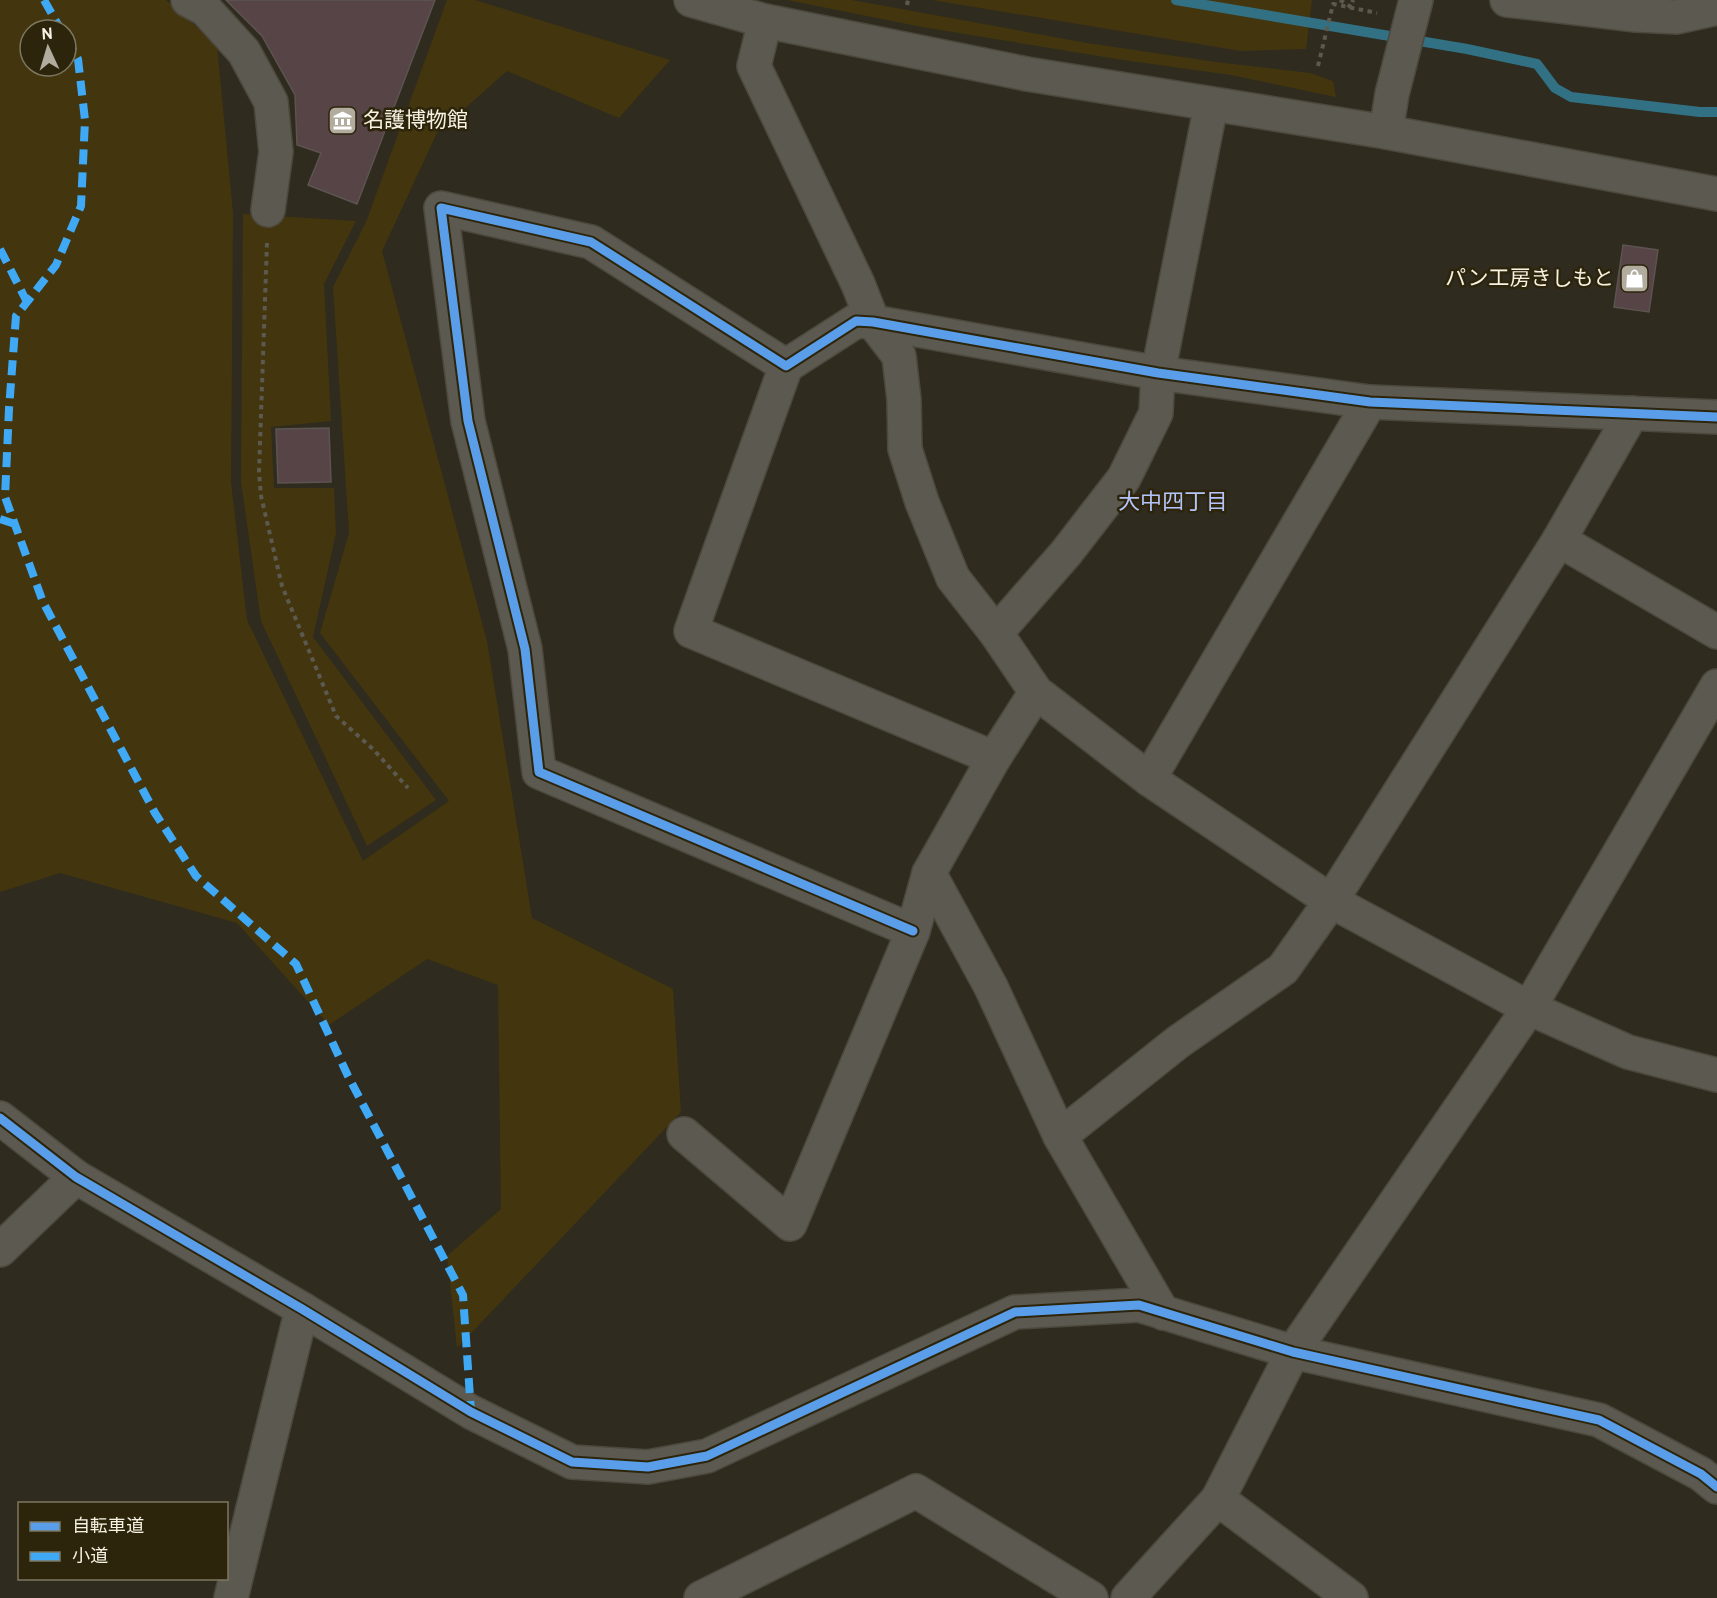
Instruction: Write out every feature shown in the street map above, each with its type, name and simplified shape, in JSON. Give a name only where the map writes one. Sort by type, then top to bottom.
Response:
[{"type":"street","points":[[188,0],[205,9],[244,52],[271,102],[276,152],[268,210]]},
{"type":"street","points":[[691,0],[765,21],[1027,74],[1386,132],[1717,194]]},
{"type":"street","points":[[1507,0],[1639,7],[1677,16],[1717,8]]},
{"type":"street","points":[[1386,132],[1392,94],[1415,6]]},
{"type":"street","points":[[765,21],[754,66],[858,284],[873,322],[899,356],[904,400],[905,448],[922,502],[953,578],[996,633],[1036,692],[1149,778],[1331,901],[1529,1008],[1628,1052],[1717,1075]]},
{"type":"street","points":[[996,633],[1066,553],[1124,478],[1156,412],[1158,372],[1211,105]]},
{"type":"street","points":[[786,366],[591,242],[441,208],[468,421],[525,650],[539,772],[913,931]]},
{"type":"street","points":[[994,758],[691,631],[786,366],[856,321],[873,322],[1158,372],[1370,402],[1717,417]]},
{"type":"street","points":[[1149,778],[1370,402]]},
{"type":"street","points":[[1060,1136],[1178,1042],[1282,969],[1331,901],[1559,540],[1632,412]]},
{"type":"street","points":[[1559,540],[1717,632]]},
{"type":"street","points":[[1128,1598],[1218,1499],[1293,1352],[1529,1008],[1717,686]]},
{"type":"street","points":[[684,1134],[790,1224],[913,931],[929,873],[994,758],[1036,692]]},
{"type":"street","points":[[929,873],[991,987],[1060,1136],[1163,1313]]},
{"type":"street","points":[[0,1118],[76,1177],[302,1309],[471,1412],[572,1462],[648,1467],[707,1456],[1015,1312],[1139,1305],[1293,1352],[1599,1420],[1701,1474],[1717,1487]]},
{"type":"street","points":[[0,1250],[76,1177]]},
{"type":"street","points":[[231,1598],[302,1309]]},
{"type":"street","points":[[701,1598],[916,1491],[1091,1598]]},
{"type":"street","points":[[1218,1499],[1351,1598]]},
{"type":"path","points":[[1340,0],[1351,7]]},
{"type":"path","points":[[1351,7],[1353,0]]},
{"type":"path","points":[[1318,66],[1333,4],[1381,14]]},
{"type":"path","points":[[268,210],[259,472],[261,496],[282,586],[336,716],[373,749],[408,788]]},
{"type":"shaded area","points":[[0,0],[166,0],[217,45],[233,213],[231,482],[247,620],[363,861],[449,801],[320,633],[349,533],[333,287],[366,222],[447,0],[475,0],[670,60],[619,118],[507,71],[437,133],[382,251],[487,641],[532,918],[673,989],[681,1112],[457,1348],[447,1256],[501,1209],[498,985],[427,959],[329,1025],[237,923],[60,873],[0,892]]},
{"type":"shaded area","points":[[787,0],[852,0],[1087,43],[1310,73],[1333,81],[1336,97],[1231,75],[922,27]]},
{"type":"shaded area","points":[[932,0],[1312,0],[1306,49],[1241,51]]},
{"type":"shaded area","points":[[243,214],[356,221],[324,284],[331,421],[271,427],[274,488],[334,488],[336,533],[313,637],[436,800],[367,846],[261,621],[241,482]]},
{"type":"building","name":"名護博物館","points":[[226,0],[435,0],[357,204],[308,185],[321,153],[297,145],[295,95],[262,36]]},
{"type":"building","points":[[1623,245],[1658,250],[1649,312],[1614,307]]},
{"type":"building","points":[[329,428],[331,482],[278,483],[276,429]]},
{"type":"waterway","points":[[1176,0],[1467,49],[1537,64],[1555,88],[1571,97],[1717,112]]},
{"type":"marked path","points":[[44,0],[54,18]]},
{"type":"marked path","points":[[78,59],[85,120],[81,206],[56,265],[16,316],[5,497],[43,602],[155,813],[196,876],[296,964],[348,1076],[463,1295],[471,1412]]},
{"type":"marked path","points":[[0,249],[27,302]]},
{"type":"marked path","points":[[0,519],[15,524]]},
{"type":"cycle path","points":[[913,931],[539,772],[525,649],[468,421],[441,208],[591,242],[786,366],[856,321],[873,322],[1158,373],[1370,402],[1717,417]]},
{"type":"cycle path","points":[[0,1118],[76,1177],[302,1309],[471,1412],[572,1462],[648,1467],[707,1456],[1015,1312],[1139,1305],[1293,1352],[1599,1420],[1701,1474],[1717,1487]]},
{"type":"place","name":"名護博物館","points":[[342,120]]},
{"type":"place","name":"パン工房きしもと","points":[[1635,278]]},
{"type":"district","name":"大中四丁目","points":[[1173,501]]}]
